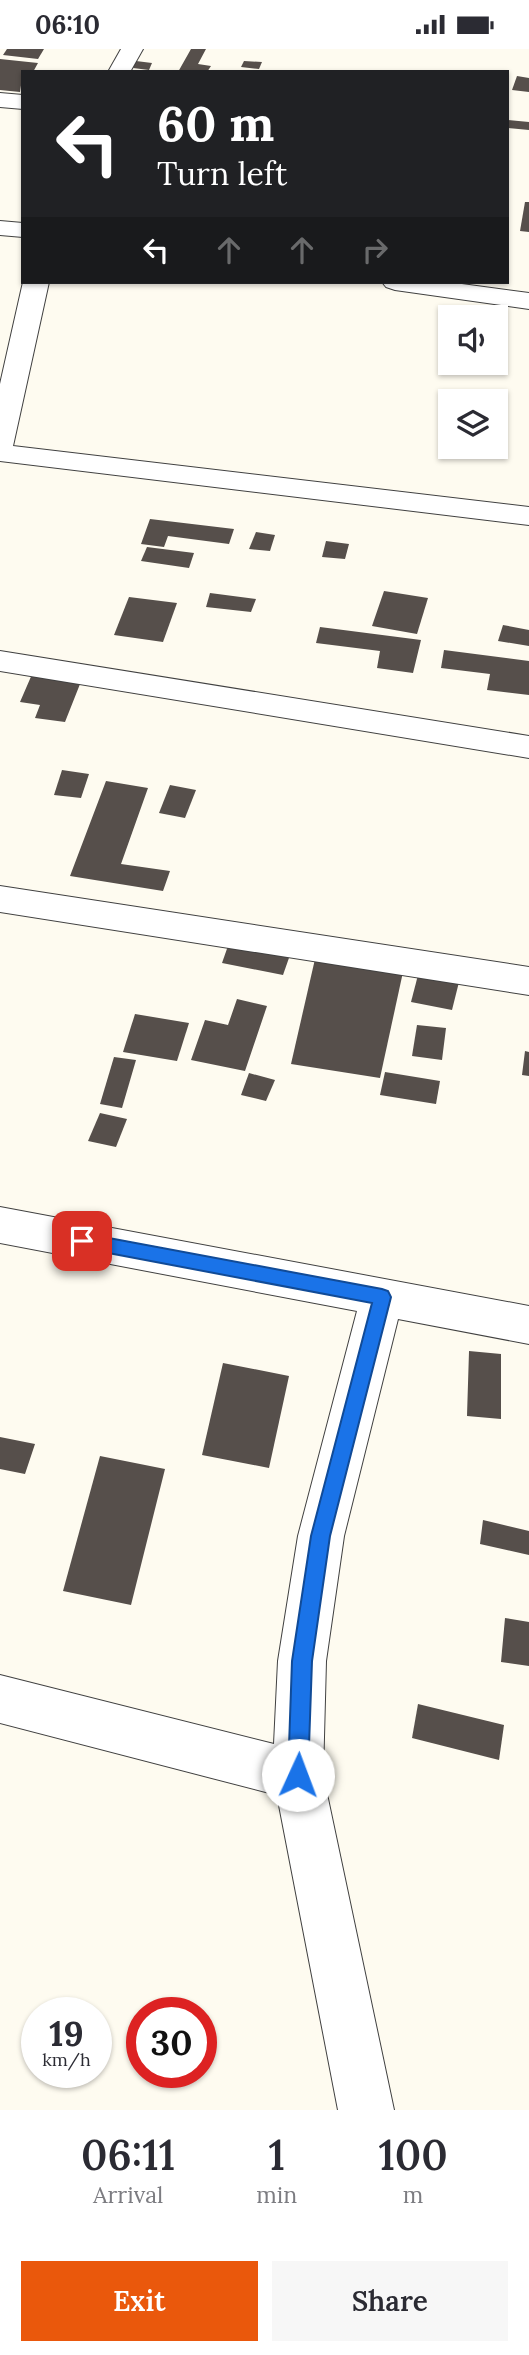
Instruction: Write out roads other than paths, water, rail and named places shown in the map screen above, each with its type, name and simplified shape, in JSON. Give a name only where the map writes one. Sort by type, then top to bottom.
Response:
[{"type":"street","points":[[120,70],[132,49]]},
{"type":"street","points":[[0,100],[21,103]]},
{"type":"street","points":[[0,228],[21,230]]},
{"type":"street","points":[[0,445],[36,284]]},
{"type":"street","points":[[410,284],[529,300]]},
{"type":"street","points":[[0,453],[529,516]]},
{"type":"street","points":[[0,661],[529,747]]},
{"type":"street","points":[[0,899],[529,981]]},
{"type":"street","points":[[0,1226],[529,1325]]},
{"type":"street","points":[[366,2110],[298,1775],[302,1661],[321,1536],[382,1297]]},
{"type":"street","points":[[0,1699],[298,1775]]}]
